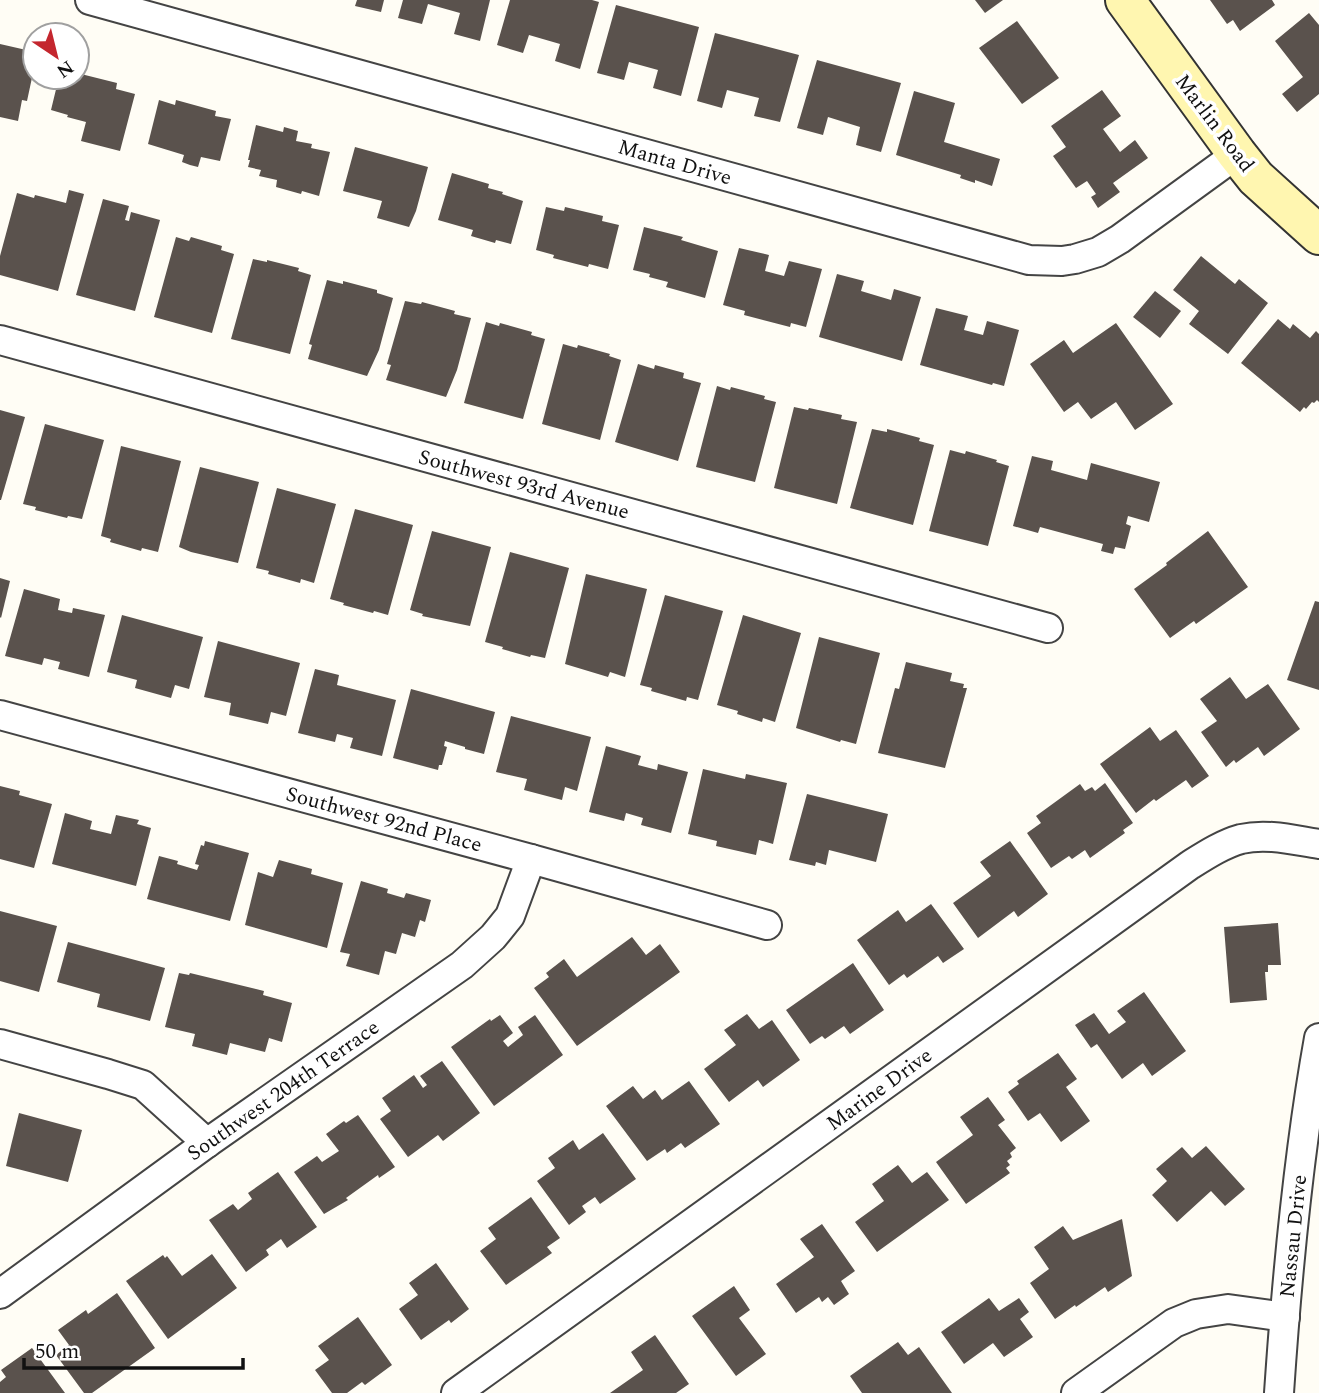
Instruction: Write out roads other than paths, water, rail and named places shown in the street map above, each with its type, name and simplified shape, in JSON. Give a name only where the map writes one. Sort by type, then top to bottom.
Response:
[{"type":"street","name":"Manta Drive","points":[[90,0],[1028,260],[1062,261],[1098,252],[1237,155]]},
{"type":"street","name":"Marlin Road","points":[[1125,0],[1256,178],[1319,234]]},
{"type":"street","name":"Southwest 93rd Avenue","points":[[0,341],[1048,628]]},
{"type":"street","name":"Southwest 92nd Place","points":[[0,715],[767,925]]},
{"type":"street","name":"Marine Drive","points":[[456,1393],[1190,865],[1239,839],[1272,837],[1319,844]]},
{"type":"street","name":"Southwest 204th Terrace","points":[[0,1294],[207,1143],[462,965],[494,937],[510,916],[531,859]]},
{"type":"street","name":"Nassau Drive","points":[[1279,1393],[1301,1159],[1319,1038]]},
{"type":"street","points":[[0,1044],[143,1085],[207,1143]]},
{"type":"street","points":[[1076,1393],[1174,1323],[1196,1314],[1228,1309],[1285,1317]]}]
